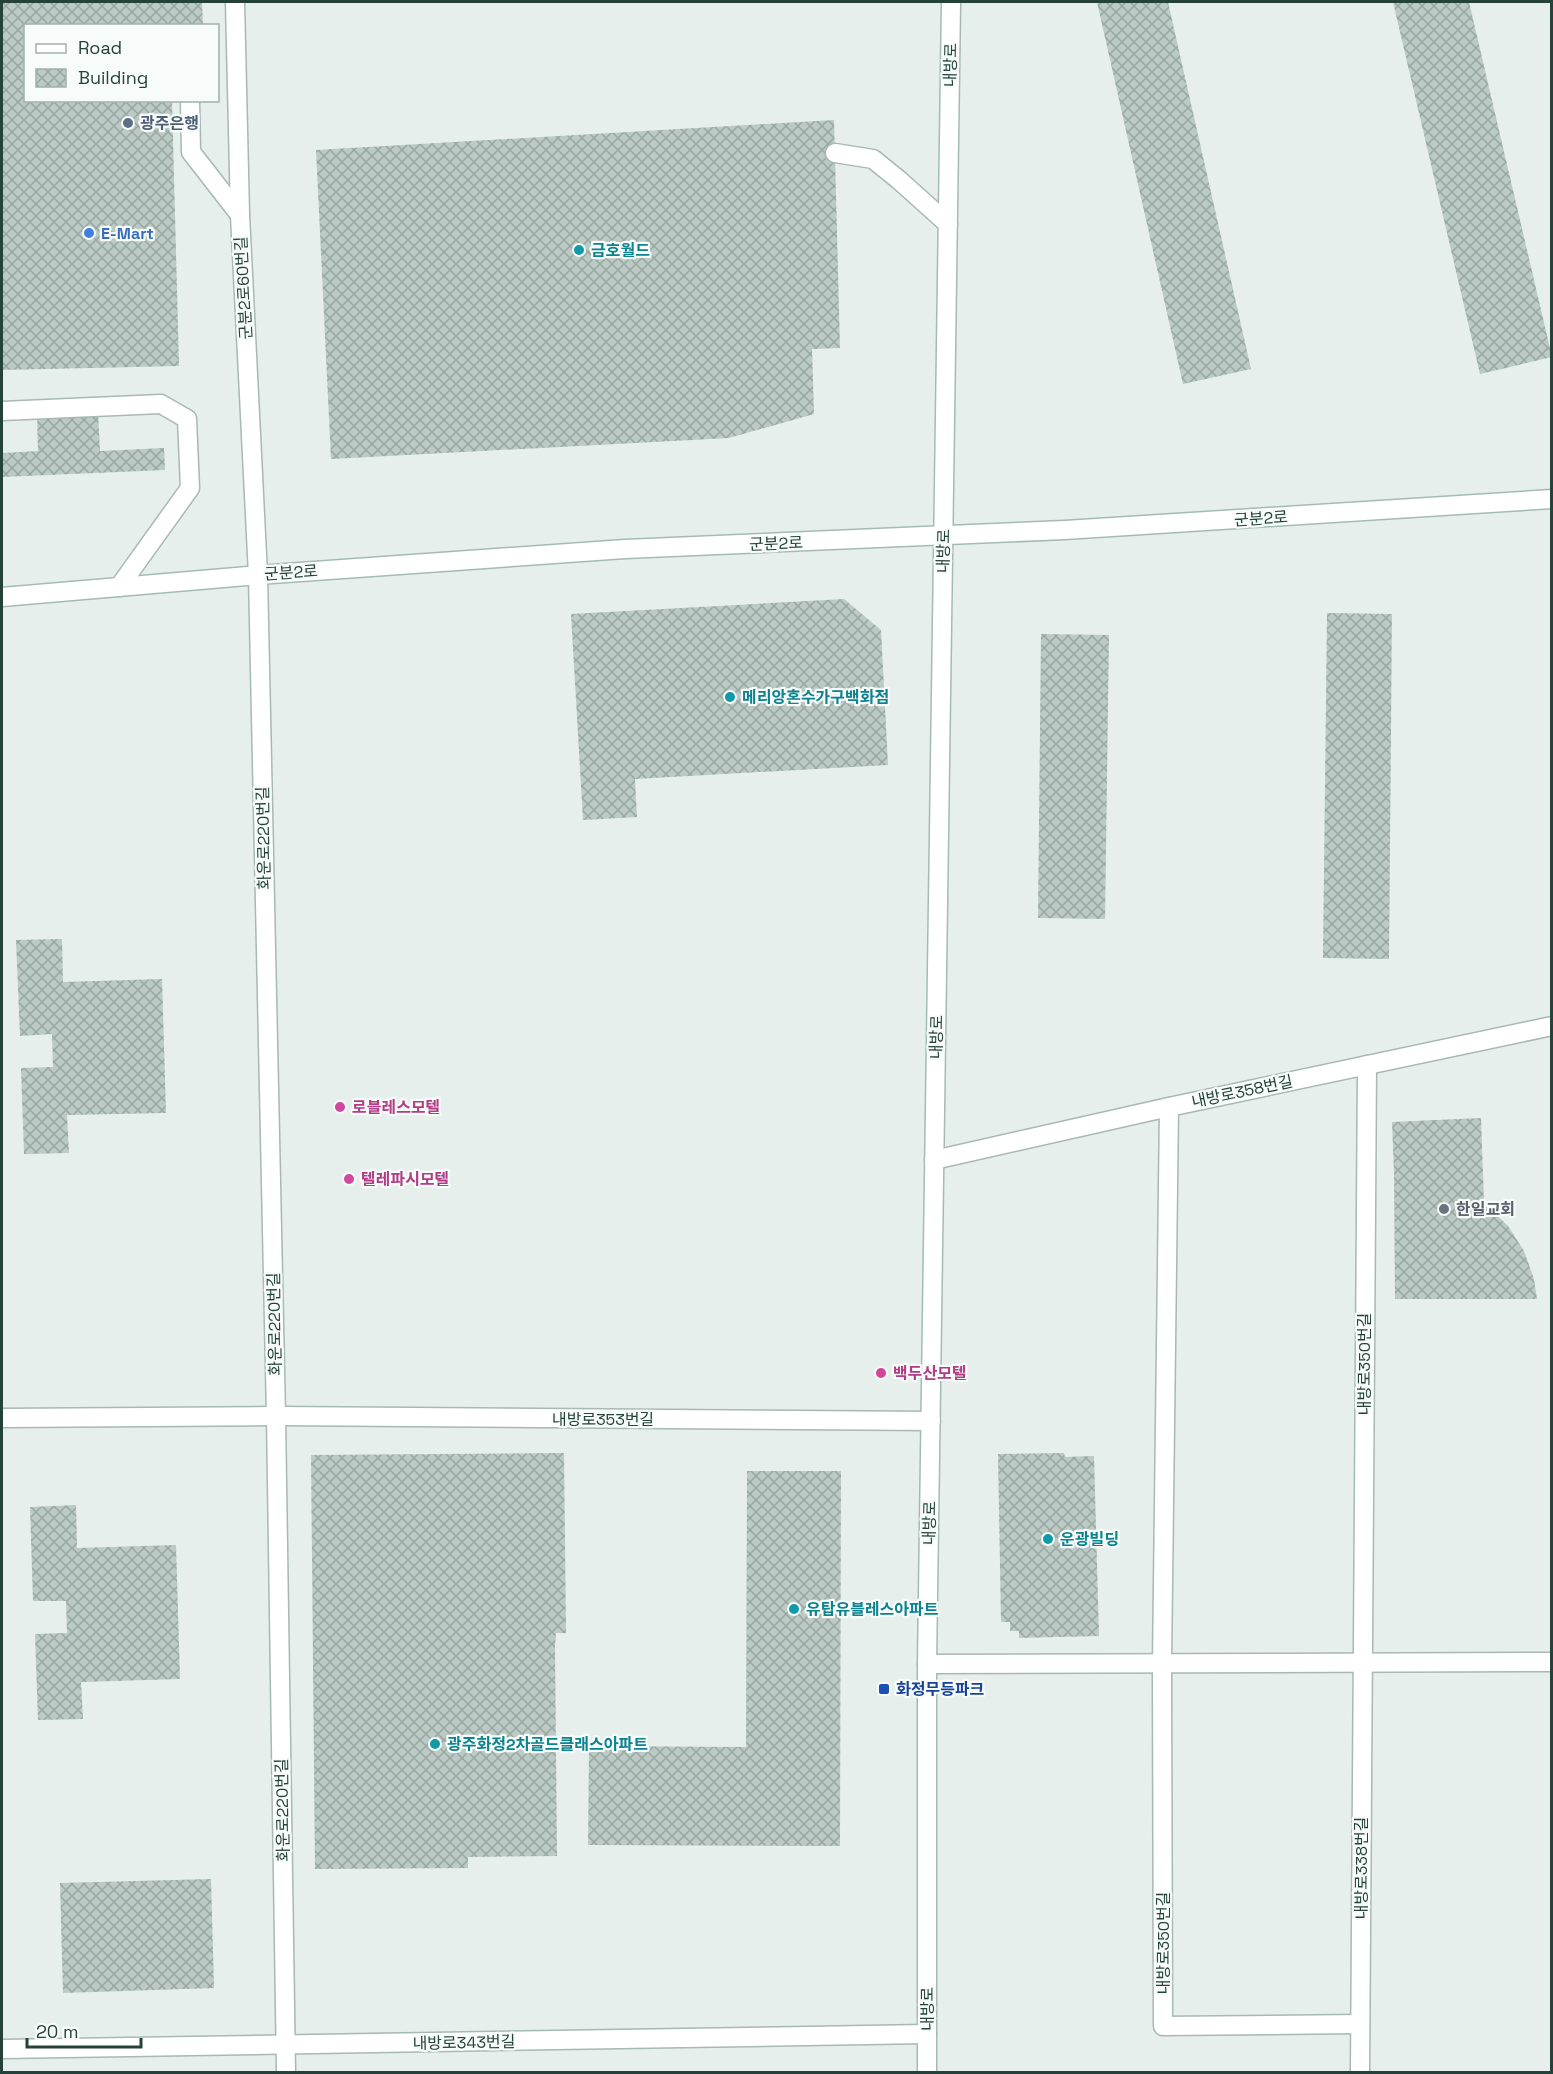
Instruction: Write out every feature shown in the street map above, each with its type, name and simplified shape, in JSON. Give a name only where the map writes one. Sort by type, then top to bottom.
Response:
[{"type":"street","name":"군분2로60번길","points":[[235,2],[240,215],[258,575]]},
{"type":"street","name":"내방로","points":[[927,2073],[927,1664],[951,2]]},
{"type":"street","points":[[190,102],[191,152],[240,215]]},
{"type":"street","points":[[835,153],[873,159],[948,224]]},
{"type":"street","points":[[2,411],[161,404],[187,419],[190,488],[119,587]]},
{"type":"street","name":"군분2로","points":[[2,597],[258,575],[625,549],[943,537],[1551,499]]},
{"type":"street","name":"화운로220번길","points":[[258,575],[276,1416],[286,2073]]},
{"type":"street","name":"내방로358번길","points":[[934,1160],[1169,1107],[1551,1026]]},
{"type":"street","name":"내방로350번길","points":[[1362,1663],[1367,1065]]},
{"type":"street","name":"내방로350번길","points":[[1169,1107],[1162,1664],[1163,2026],[1360,2024]]},
{"type":"street","name":"내방로353번길","points":[[2,1418],[276,1416],[931,1421]]},
{"type":"street","points":[[927,1664],[1551,1662]]},
{"type":"street","name":"내방로338번길","points":[[1360,2073],[1362,1663]]},
{"type":"street","name":"내방로343번길","points":[[2,2049],[927,2034]]},
{"type":"building","name":"E-Mart","points":[[2,2],[202,2],[203,24],[24,24],[24,102],[172,102],[179,366],[2,370]]},
{"type":"building","points":[[1097,2],[1168,2],[1251,369],[1183,384]]},
{"type":"building","points":[[1393,2],[1469,2],[1552,357],[1480,374]]},
{"type":"building","name":"금호월드","points":[[834,120],[840,348],[812,349],[814,414],[729,438],[331,459],[316,150]]},
{"type":"building","points":[[98,413],[100,451],[164,448],[165,470],[2,477],[2,453],[38,451],[37,415]]},
{"type":"building","name":"메리앙혼수가구백화점","points":[[844,599],[881,630],[888,765],[635,779],[637,817],[583,820],[571,614]]},
{"type":"building","points":[[1327,613],[1392,614],[1389,959],[1323,958]]},
{"type":"building","points":[[1041,634],[1109,635],[1105,919],[1038,918]]},
{"type":"building","points":[[62,939],[63,982],[162,979],[166,1113],[67,1115],[69,1153],[24,1154],[21,1068],[53,1067],[52,1034],[20,1036],[16,940]]},
{"type":"building","points":[[1481,1118],[1484,1203],[1508,1226],[1524,1251],[1534,1279],[1537,1299],[1395,1299],[1392,1122]]},
{"type":"building","name":"광주화정2차골드클래스아파트","points":[[564,1453],[566,1633],[556,1633],[555,1646],[557,1856],[468,1857],[468,1868],[315,1869],[311,1455]]},
{"type":"building","name":"운광빌딩","points":[[1064,1453],[1065,1457],[1094,1456],[1099,1636],[1019,1638],[1019,1631],[1010,1631],[1010,1622],[1001,1622],[998,1454]]},
{"type":"building","name":"유탑유블레스아파트","points":[[747,1471],[841,1471],[840,1846],[588,1845],[589,1746],[746,1747]]},
{"type":"building","points":[[76,1505],[77,1548],[176,1545],[180,1679],[81,1682],[83,1719],[38,1720],[35,1634],[67,1633],[66,1601],[33,1601],[30,1507]]},
{"type":"building","points":[[211,1879],[214,1988],[63,1993],[60,1883]]},
{"type":"place","name":"광주은행","points":[[128,123]]},
{"type":"place","name":"E-Mart","points":[[89,233]]},
{"type":"place","name":"금호월드","points":[[579,250]]},
{"type":"place","name":"메리앙혼수가구백화점","points":[[730,697]]},
{"type":"place","name":"로블레스모텔","points":[[340,1107]]},
{"type":"place","name":"텔레파시모텔","points":[[349,1179]]},
{"type":"place","name":"한일교회","points":[[1444,1209]]},
{"type":"place","name":"백두산모텔","points":[[881,1373]]},
{"type":"place","name":"운광빌딩","points":[[1048,1539]]},
{"type":"place","name":"유탑유블레스아파트","points":[[794,1609]]},
{"type":"place","name":"화정무등파크","points":[[884,1689]]},
{"type":"place","name":"광주화정2차골드클래스아파트","points":[[435,1744]]}]
